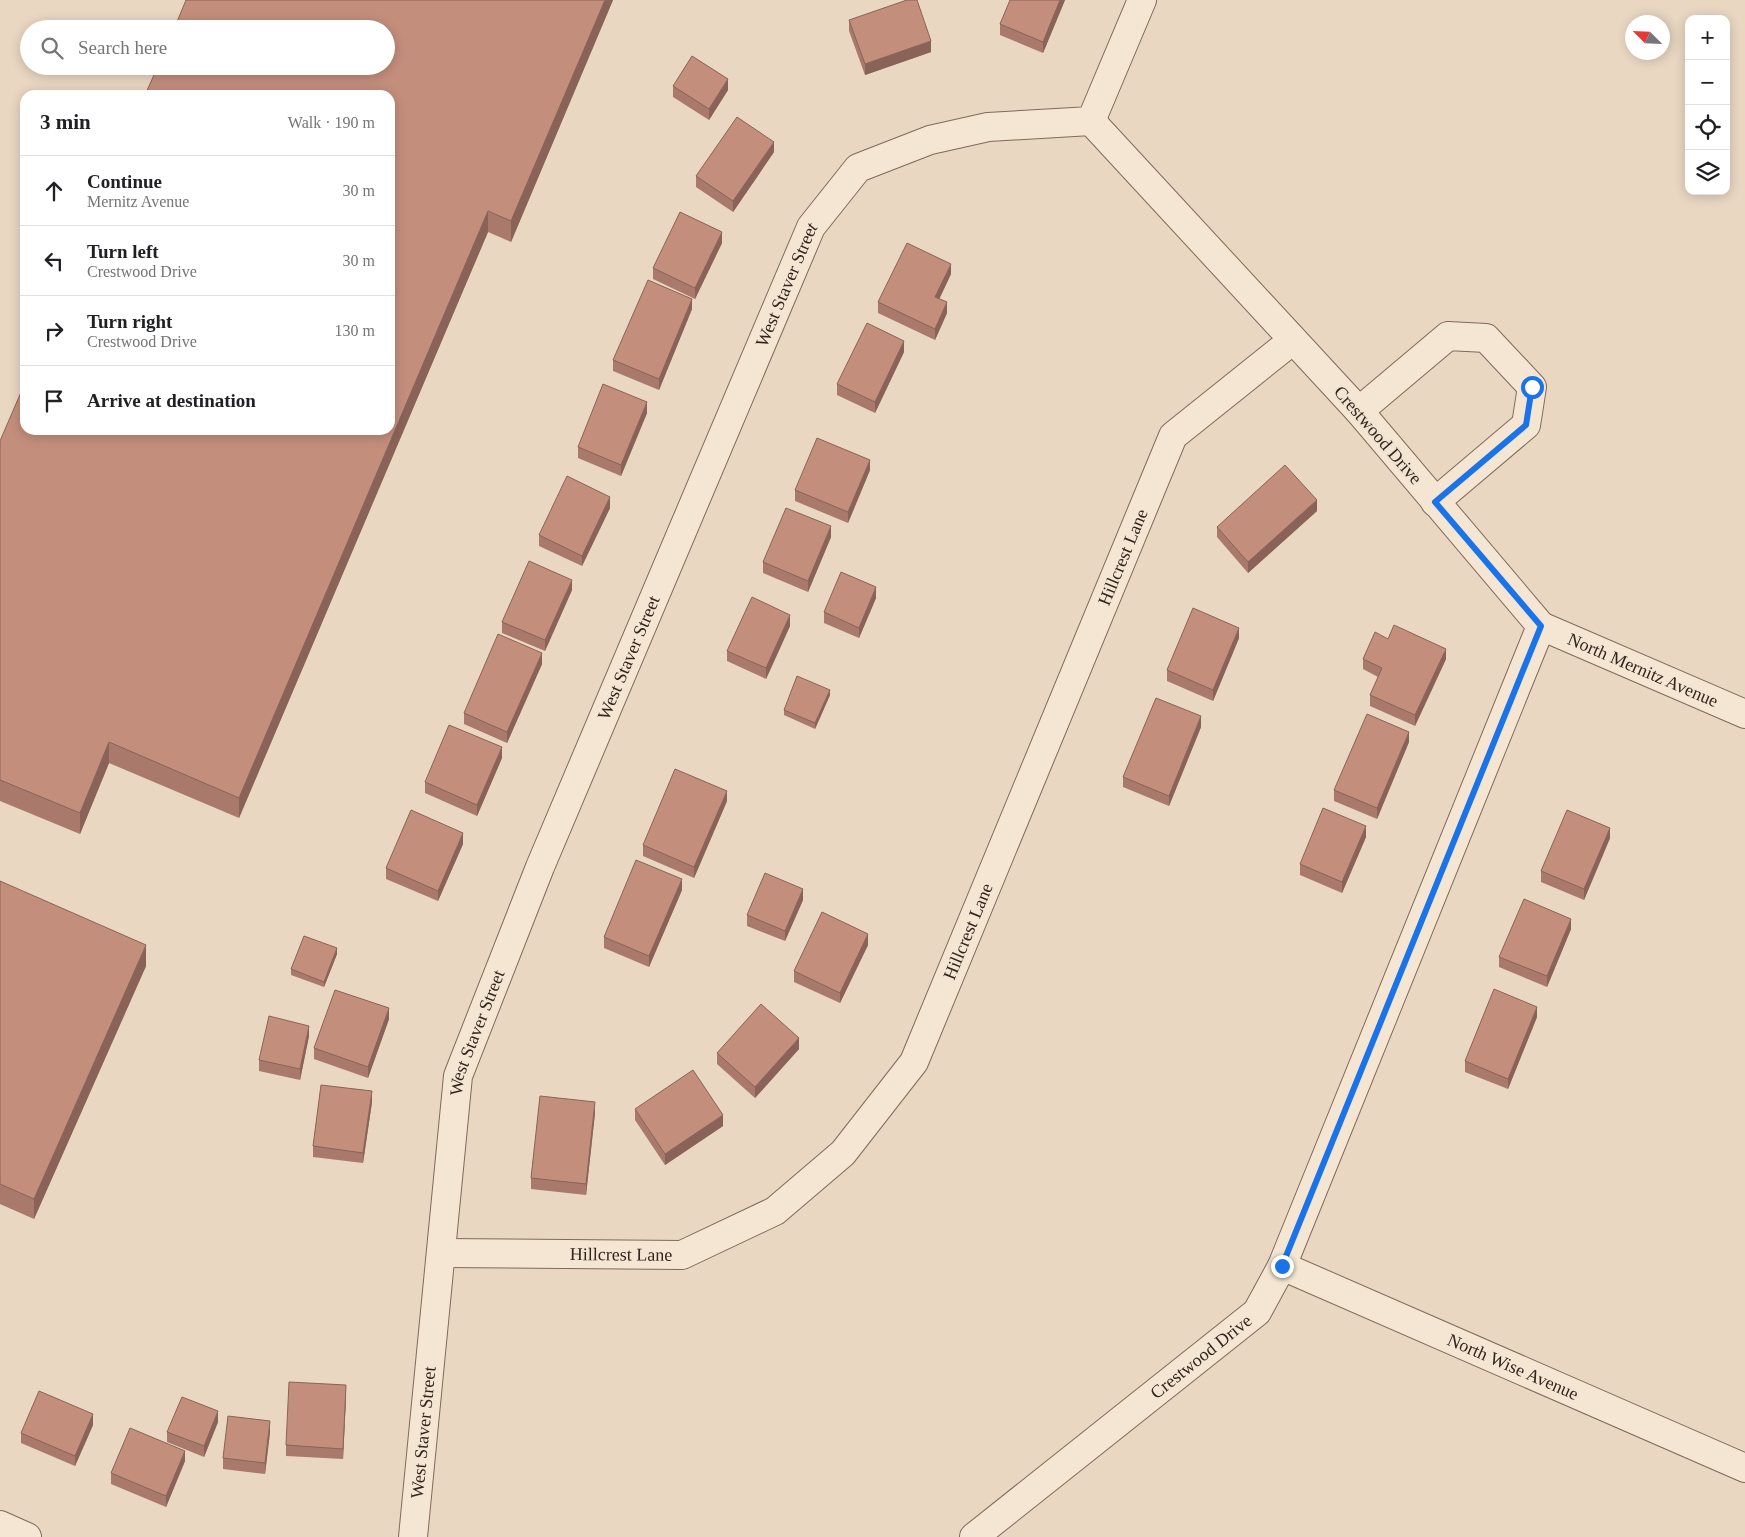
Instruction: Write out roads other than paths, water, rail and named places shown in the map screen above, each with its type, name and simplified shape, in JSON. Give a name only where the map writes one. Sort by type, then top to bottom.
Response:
[{"type":"street","points":[[1091,122],[1142,0]]},
{"type":"street","name":"Crestwood Drive","points":[[974,1537],[1257,1312],[1282,1266],[1541,626],[1359,411],[1091,122]]},
{"type":"street","name":"West Staver Street","points":[[414,1537],[458,1076],[540,867],[811,227],[858,168],[930,140],[988,127],[1091,122]]},
{"type":"street","points":[[1359,411],[1448,336],[1486,338],[1532,387],[1526,425],[1435,502]]},
{"type":"street","name":"Hillcrest Lane","points":[[442,1254],[682,1256],[775,1212],[843,1153],[914,1062],[1173,436],[1292,340]]},
{"type":"street","name":"North Mernitz Avenue","points":[[1541,626],[1745,714]]},
{"type":"street","name":"North Wise Avenue","points":[[1282,1266],[1745,1468]]},
{"type":"street","points":[[0,1525],[27,1537]]}]
